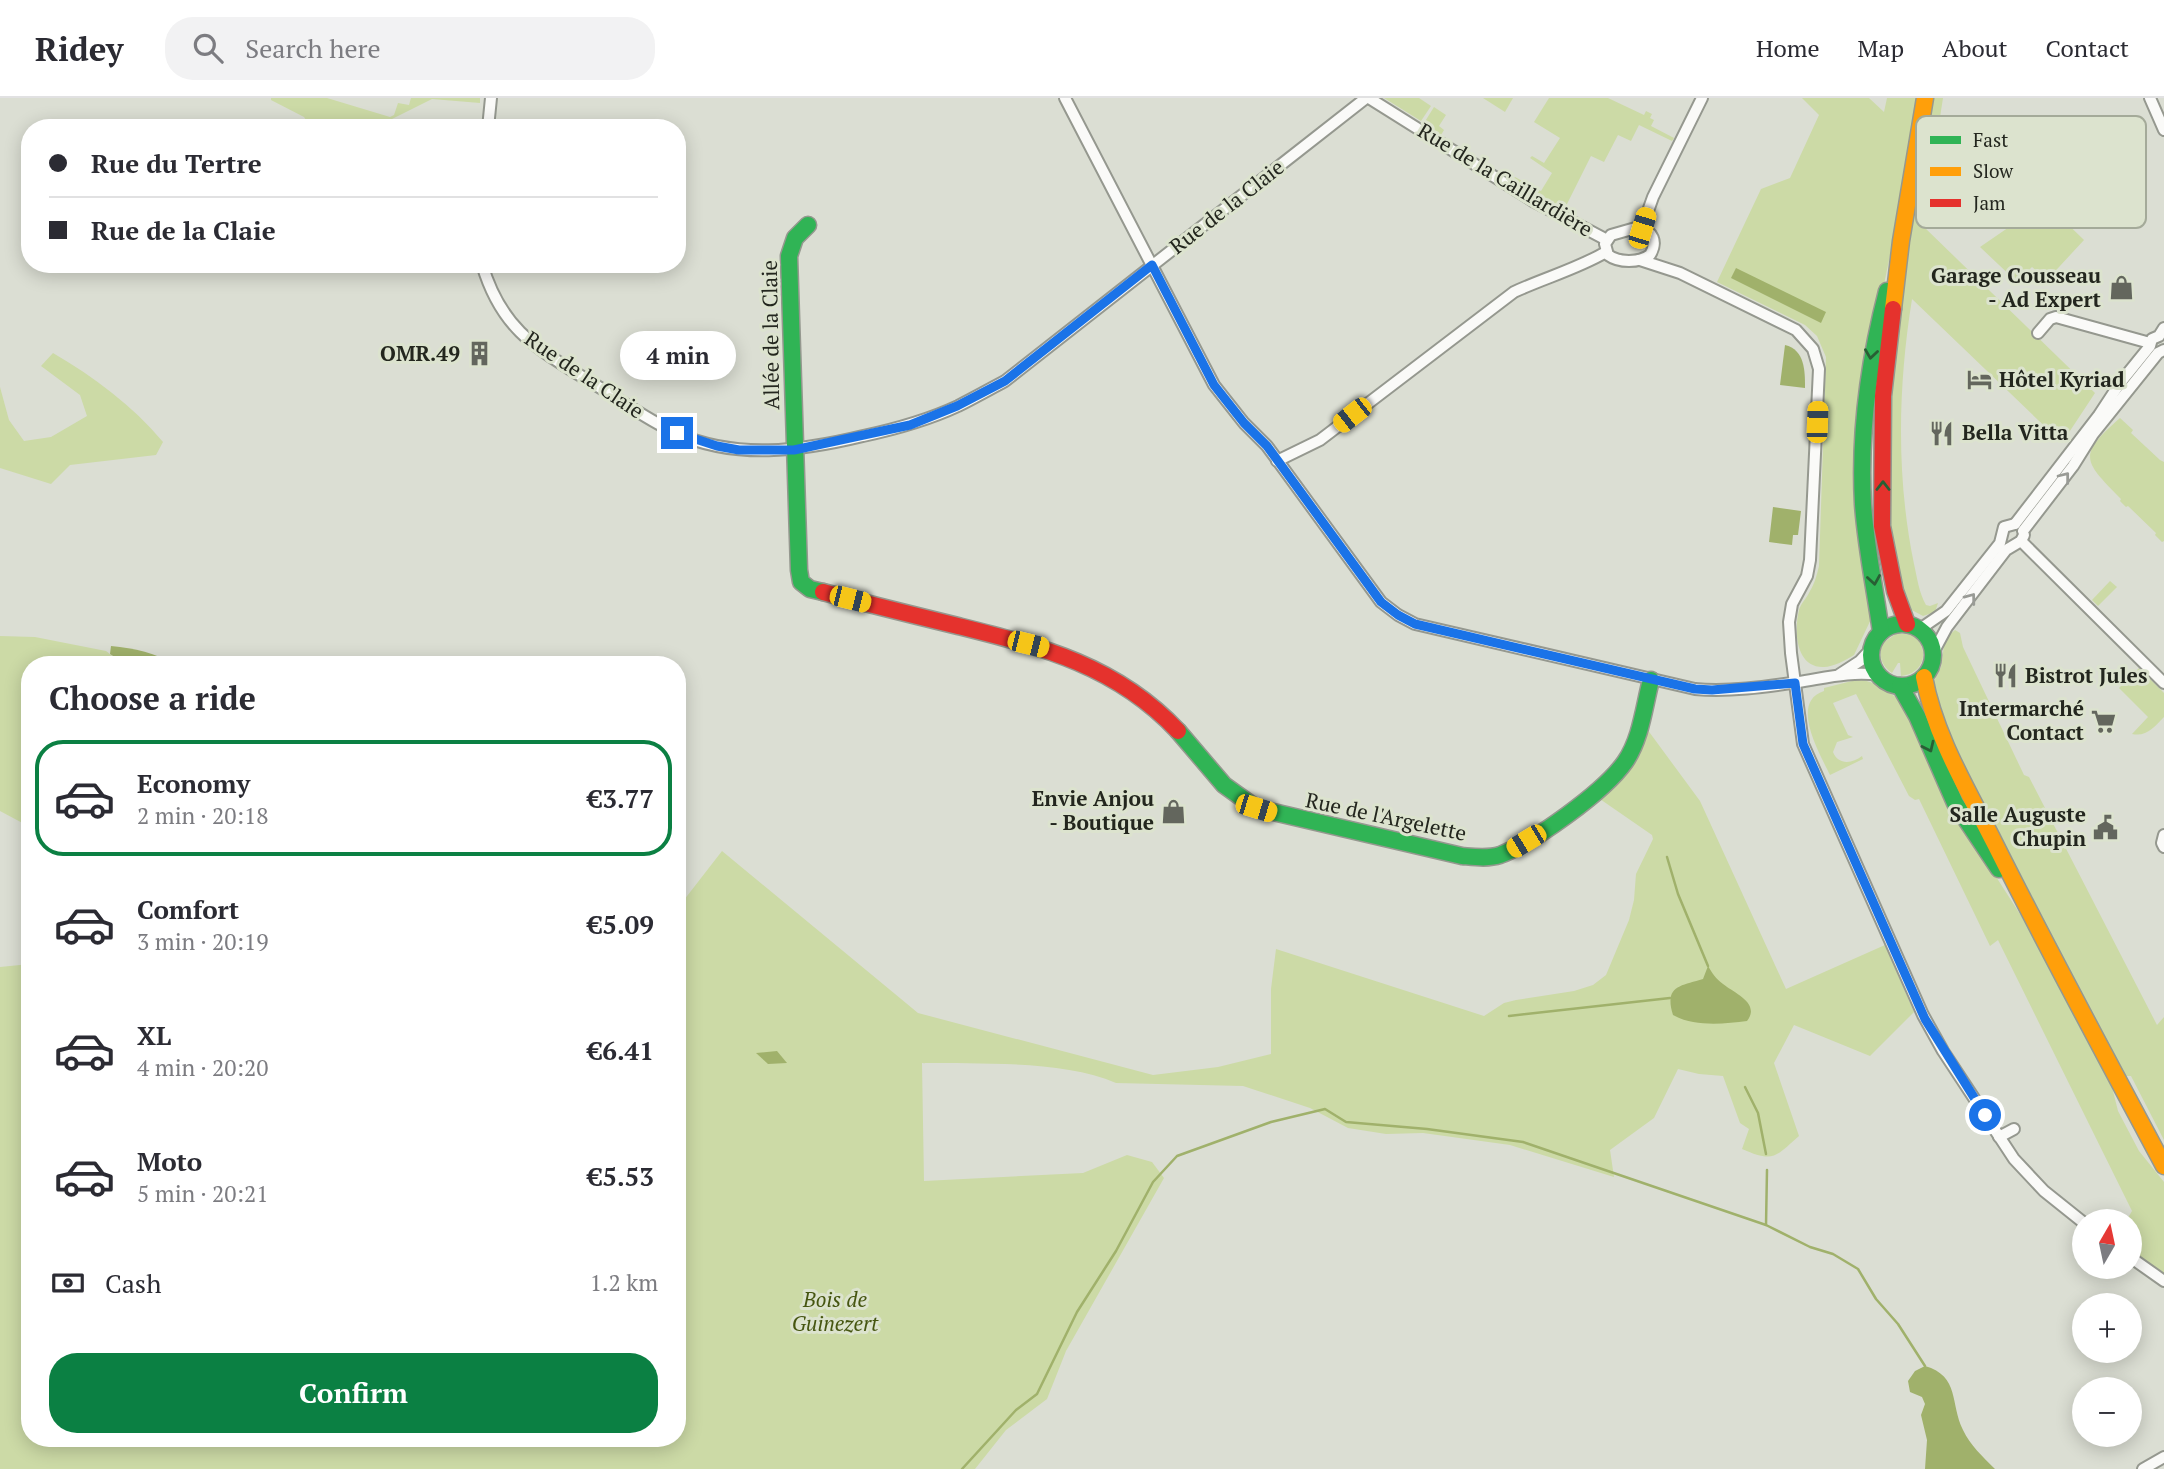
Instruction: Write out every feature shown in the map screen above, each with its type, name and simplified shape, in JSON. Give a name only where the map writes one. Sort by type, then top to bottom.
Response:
[{"type":"main road","points":[[1922,116],[1925,98]]},
{"type":"main road","points":[[1913,626],[1893,625],[1881,632],[1871,648],[1872,664],[1879,675],[1890,683],[1900,686],[1913,684],[1924,677],[1931,666],[1933,653],[1929,639],[1913,626],[1895,591],[1882,526],[1883,396],[1901,241],[1916,152]]},
{"type":"main road","name":"Allée de la Claie","points":[[794,450],[789,256],[795,238],[808,225]]},
{"type":"main road","points":[[1881,632],[1863,503],[1862,418],[1874,338],[1901,241]]},
{"type":"main road","name":"Rue de l'Argelette","points":[[794,450],[799,570],[802,582],[810,589],[1043,648],[1092,667],[1133,691],[1155,709],[1238,799],[1279,815],[1462,856],[1496,856],[1526,841],[1597,790],[1618,771],[1632,746],[1651,680]]},
{"type":"main road","points":[[1924,677],[1926,697],[1943,736],[2035,923],[2164,1166]]},
{"type":"main road","points":[[1900,686],[1917,716],[1955,803],[2035,923]]},
{"type":"street","points":[[489,119],[491,98]]},
{"type":"street","points":[[1065,98],[1214,385],[1277,461],[1381,602],[1398,615],[1415,624],[1651,680],[1712,690],[1795,683],[1838,676],[1879,675]]},
{"type":"street","name":"Rue de la Claie","points":[[486,273],[502,312],[530,344],[652,420],[677,433],[719,446],[739,450],[794,450],[910,425],[968,401],[1005,381],[1367,98]]},
{"type":"street","name":"Rue de la Caillardière","points":[[1367,98],[1533,201],[1606,240]]},
{"type":"street","points":[[1642,228],[1653,197],[1702,98]]},
{"type":"street","points":[[2150,98],[2164,130]]},
{"type":"street","points":[[1606,252],[1606,240],[1614,233],[1642,228],[1650,233],[1662,258],[1680,273]]},
{"type":"street","points":[[1640,260],[1650,255],[1654,245]]},
{"type":"street","points":[[1277,461],[1320,440],[1514,292],[1606,252]]},
{"type":"street","points":[[1606,252],[1617,260],[1640,260],[1680,273],[1796,330],[1805,338],[1816,357],[1819,369],[1812,540],[1807,576],[1792,604],[1789,621],[1803,744],[1923,1015],[1943,1051],[2023,1170],[2072,1213]]},
{"type":"street","points":[[2038,333],[2050,319],[2056,317],[2129,337],[2159,342]]},
{"type":"street","points":[[2129,337],[2137,346],[2139,360]]},
{"type":"street","points":[[2003,538],[2006,543],[2018,535],[2139,360],[2159,342]]},
{"type":"street","points":[[1933,653],[1947,627],[2073,466],[2159,342]]},
{"type":"street","points":[[1913,626],[1946,611],[2003,538],[2004,527],[2018,535],[2164,683]]},
{"type":"street","points":[[1838,676],[1860,661],[1871,648]]},
{"type":"street","points":[[2164,835],[2164,847]]},
{"type":"street","points":[[1999,1137],[2014,1129]]},
{"type":"street","points":[[2142,1265],[2164,1281]]},
{"type":"street","points":[[2143,1469],[2164,1457]]},
{"type":"green space","points":[[327,98],[390,117],[394,115],[398,103],[409,105],[411,98],[480,98],[480,103],[432,99],[392,119],[305,119],[271,100]]},
{"type":"green space","points":[[1384,98],[1419,98],[1431,106],[1421,121]]},
{"type":"green space","points":[[1483,98],[1513,98],[1505,112]]},
{"type":"green space","points":[[1549,98],[1608,98],[1644,115],[1646,111],[1652,114],[1650,118],[1654,120],[1651,126],[1674,138],[1672,141],[1639,125],[1631,141],[1618,135],[1604,162],[1591,156],[1566,206],[1563,204],[1561,208],[1513,180],[1515,177],[1541,191],[1552,173],[1530,158],[1532,156],[1544,163],[1560,138],[1534,122]]},
{"type":"green space","points":[[1802,98],[1869,98],[1884,112],[1887,98],[1920,98],[1865,376],[1873,615],[1854,655],[1835,665],[1824,667],[1814,666],[1802,655],[1797,627],[1799,610],[1809,594],[1819,566],[1826,357],[1817,336],[1805,325],[1717,282],[1761,189],[1790,178],[1819,115]]},
{"type":"green space","points":[[1931,98],[1943,98],[1940,116],[1928,116]]},
{"type":"green space","points":[[1434,107],[1446,115],[1439,126],[1444,130],[1441,135],[1424,123]]},
{"type":"green space","points":[[1916,190],[1916,228],[1925,228],[2095,393],[2062,443],[1912,299],[1902,398],[1902,465],[1908,531],[1919,585],[1926,605],[1938,603],[1935,612],[1923,616],[1908,608],[1892,557],[1885,475],[1895,319]]},
{"type":"green space","points":[[2008,228],[2072,228],[2084,240],[2047,280],[2032,267],[2017,282],[1980,247]]},
{"type":"green space","points":[[53,353],[98,382],[138,416],[163,442],[156,455],[70,465],[51,484],[0,468],[0,387],[9,420],[24,441],[51,437],[87,416],[80,395],[41,366]]},
{"type":"green space","points":[[2120,418],[2133,430],[2131,433],[2164,462],[2162,542],[2156,533],[2120,501],[2099,475],[2090,458],[2091,450],[2097,441]]},
{"type":"green space","points":[[2110,581],[2117,587],[2098,606],[2092,600]]},
{"type":"green space","points":[[1955,630],[1960,633],[1963,647],[2024,775],[2029,777],[2157,1025],[2164,1017],[2164,1140],[2131,1076],[2121,1073],[1966,773],[1934,700],[1932,685],[1941,667],[1944,645]]},
{"type":"green space","points":[[1897,633],[1913,635],[1919,641],[1923,654],[1920,666],[1915,671],[1901,676],[1900,663],[1892,673],[1883,664],[1881,656],[1883,643]]},
{"type":"green space","points":[[0,636],[35,637],[106,651],[112,656],[21,656],[21,822],[0,811]]},
{"type":"green space","points":[[2139,668],[2164,693],[2164,717],[2150,730],[2137,735],[2132,734],[2148,717],[2119,688]]},
{"type":"green space","points":[[1860,679],[1873,683],[1901,700],[1968,833],[2041,947],[2110,1079],[2118,1111],[2139,1151],[2164,1182],[2164,1276],[2142,1260],[2142,1209],[2131,1209],[1998,940],[1990,946],[1919,799],[1915,800],[1909,796],[1856,694],[1833,703],[1848,735],[1853,737],[1837,742],[1833,752],[1842,761],[1854,761],[1862,756],[1863,759],[1830,775],[1814,742],[1808,717],[1809,706],[1824,688]]},
{"type":"green space","name":"Bois de Guinezert","points":[[1647,729],[1700,801],[1786,989],[1885,945],[1914,1012],[1870,1056],[1794,1025],[1774,1063],[1799,1136],[1774,1156],[1761,1156],[1742,1149],[1749,1129],[1740,1123],[1723,1076],[1678,1069],[1654,1118],[1610,1150],[1614,1177],[1510,1145],[1423,1133],[1386,1134],[1348,1128],[1310,1108],[1243,1086],[1116,1083],[1071,1070],[1046,1067],[922,1063],[924,1181],[1083,1173],[1127,1155],[1152,1162],[1164,1178],[1066,1351],[1047,1399],[1006,1430],[975,1469],[0,1469],[0,967],[21,965],[21,1447],[686,1447],[686,897],[722,851],[918,1013],[1153,1075],[1218,1067],[1271,1054],[1271,989],[1276,949],[1484,1016],[1504,1003],[1574,991],[1593,985],[1606,975],[1629,920],[1636,874],[1653,839],[1652,835],[1597,797]]},
{"type":"shaded area","points":[[1736,268],[1826,312],[1821,323],[1731,278]]},
{"type":"shaded area","points":[[1785,345],[1797,351],[1800,356],[1805,388],[1780,385]]},
{"type":"shaded area","points":[[1773,507],[1801,511],[1798,535],[1793,535],[1792,545],[1769,542]]},
{"type":"shaded area","points":[[111,646],[157,656],[113,656],[110,654]]},
{"type":"shaded area","points":[[1708,966],[1718,980],[1748,1004],[1751,1009],[1747,1021],[1700,1023],[1673,1015],[1672,993],[1681,986],[1703,979]]},
{"type":"shaded area","points":[[777,1051],[787,1063],[768,1064],[756,1053]]},
{"type":"shaded area","points":[[1925,1366],[1944,1377],[1949,1384],[1966,1435],[1995,1469],[1925,1469],[1927,1440],[1921,1415],[1925,1404],[1922,1397],[1910,1392],[1908,1381],[1915,1371]]},
{"type":"waterway","points":[[1667,857],[1678,894],[1708,966]]},
{"type":"waterway","points":[[1509,1016],[1670,998]]},
{"type":"waterway","points":[[1745,1087],[1758,1113],[1766,1154]]},
{"type":"waterway","points":[[962,1469],[1016,1410],[1037,1394],[1077,1312],[1116,1251],[1153,1182],[1177,1156],[1271,1122],[1325,1109],[1346,1122],[1427,1129],[1523,1142],[1766,1225]]},
{"type":"waterway","points":[[1767,1170],[1766,1225],[1810,1247],[1833,1254],[1858,1269],[1876,1299],[1898,1324],[1925,1366]]},
{"type":"traffic: fast","points":[[808,225],[795,238],[789,256],[799,570],[801,582],[810,589],[823,592]]},
{"type":"traffic: fast","points":[[1881,632],[1864,520],[1862,477],[1870,370],[1887,291]]},
{"type":"traffic: fast","points":[[1896,624],[1908,624],[1924,633],[1931,643],[1933,655],[1931,667],[1924,677],[1908,686],[1896,686],[1885,681],[1876,672],[1871,661],[1871,649],[1876,638],[1885,629],[1896,624]]},
{"type":"traffic: fast","points":[[1178,731],[1224,785],[1256,808],[1462,856],[1491,857],[1514,849],[1549,828],[1615,774],[1635,743],[1651,680]]},
{"type":"traffic: fast","points":[[1900,686],[1917,716],[1955,803],[1999,869]]},
{"type":"traffic: slow","points":[[1922,116],[1925,98]]},
{"type":"traffic: slow","points":[[1893,309],[1916,152]]},
{"type":"traffic: slow","points":[[1924,677],[1936,721],[1954,763],[2164,1166]]},
{"type":"traffic: jam","points":[[1893,309],[1883,396],[1882,526],[1895,591],[1907,624]]},
{"type":"traffic: jam","points":[[823,592],[1048,651],[1103,674],[1154,708],[1178,731]]},
{"type":"place","name":"Garage Cousseau - Ad Expert","points":[[2121,288]]},
{"type":"place","name":"OMR.49","points":[[480,354]]},
{"type":"place","name":"Hôtel Kyriad","points":[[1979,380]]},
{"type":"place","name":"Bella Vitta","points":[[1942,433]]},
{"type":"place","name":"Bistrot Jules","points":[[2005,676]]},
{"type":"place","name":"Intermarché Contact","points":[[2104,721]]},
{"type":"place","name":"Envie Anjou - Boutique","points":[[1174,811]]},
{"type":"place","name":"Salle Auguste Chupin","points":[[2106,827]]},
{"type":"route","points":[[677,433],[717,446],[768,451],[794,450],[910,425],[957,406],[1005,381],[1152,265],[1214,385],[1244,423],[1267,446],[1381,602],[1398,615],[1415,624],[1695,689],[1795,683],[1803,744],[1925,1019],[1985,1115]]}]
